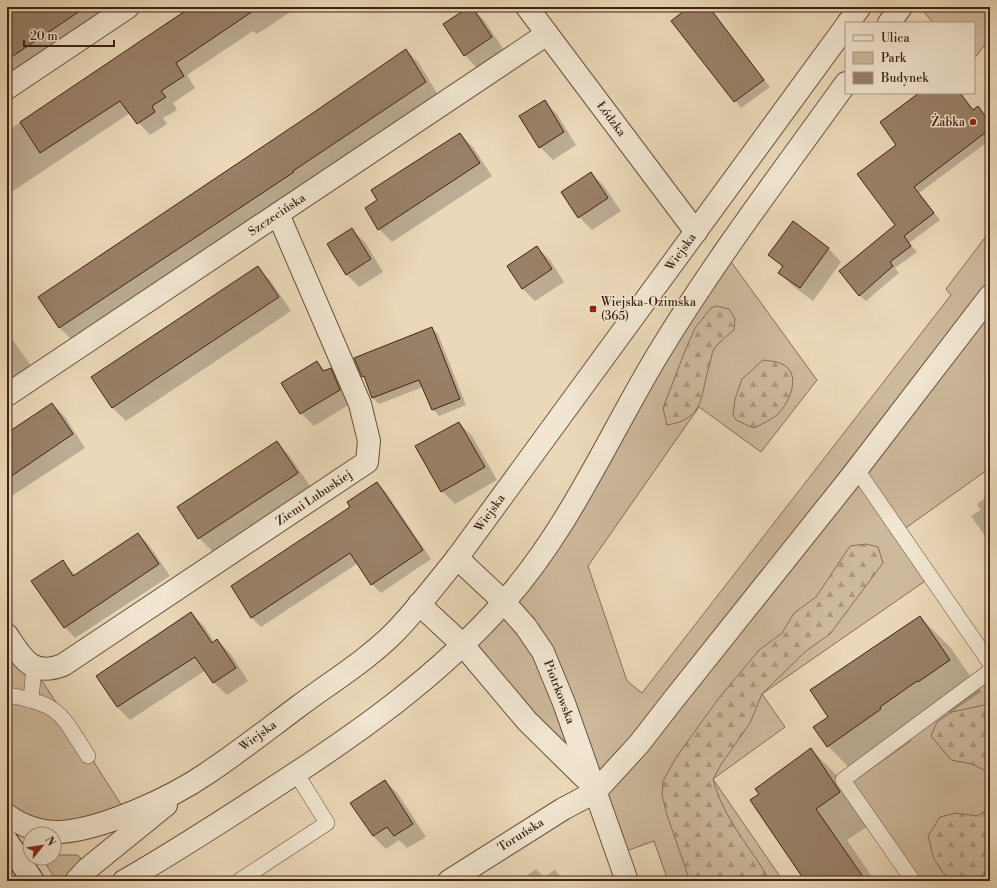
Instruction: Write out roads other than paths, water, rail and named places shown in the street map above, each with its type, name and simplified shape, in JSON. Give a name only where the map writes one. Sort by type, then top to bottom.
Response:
[{"type":"street","points":[[7,88],[128,7]]},
{"type":"street","name":"Łódzka","points":[[527,7],[696,232]]},
{"type":"street","points":[[849,22],[860,7]]},
{"type":"street","points":[[890,22],[901,7]]},
{"type":"street","name":"Wiejska","points":[[7,815],[27,826],[60,832],[84,828],[147,805],[205,775],[364,659],[395,632],[457,558],[845,27]]},
{"type":"street","name":"Szczecińska","points":[[7,395],[547,34]]},
{"type":"street","points":[[124,881],[186,845],[363,727],[411,691],[463,645],[504,602],[543,552],[656,357],[689,304],[845,84]]},
{"type":"street","name":"Ziemi Lubuskiej","points":[[34,668],[52,669],[63,664],[367,462],[369,441],[360,404],[278,214]]},
{"type":"street","points":[[593,788],[643,738],[857,470],[990,296]]},
{"type":"street","name":"Piotrkowska","points":[[457,558],[504,602],[526,627],[543,652],[552,671],[627,881]]},
{"type":"street","name":"Piotrkowska","points":[[419,604],[463,645],[527,721],[593,788]]},
{"type":"street","points":[[7,635],[22,658],[34,668]]},
{"type":"street","points":[[76,881],[93,864],[205,775]]},
{"type":"street","name":"Toruńska","points":[[449,881],[563,809],[593,788]]},
{"type":"street","points":[[7,841],[33,881]]},
{"type":"street","points":[[157,881],[186,845]]},
{"type":"lane","points":[[857,470],[990,662]]},
{"type":"lane","points":[[31,699],[34,668]]},
{"type":"lane","points":[[913,881],[843,780],[990,671]]},
{"type":"lane","points":[[7,695],[31,699],[47,705],[60,713],[88,756]]},
{"type":"lane","points":[[239,881],[327,823],[296,773]]},
{"type":"place","name":"Żabka","points":[[973,122]]},
{"type":"place","name":"Wiejska-Ozimska (365)","points":[[593,309]]}]
